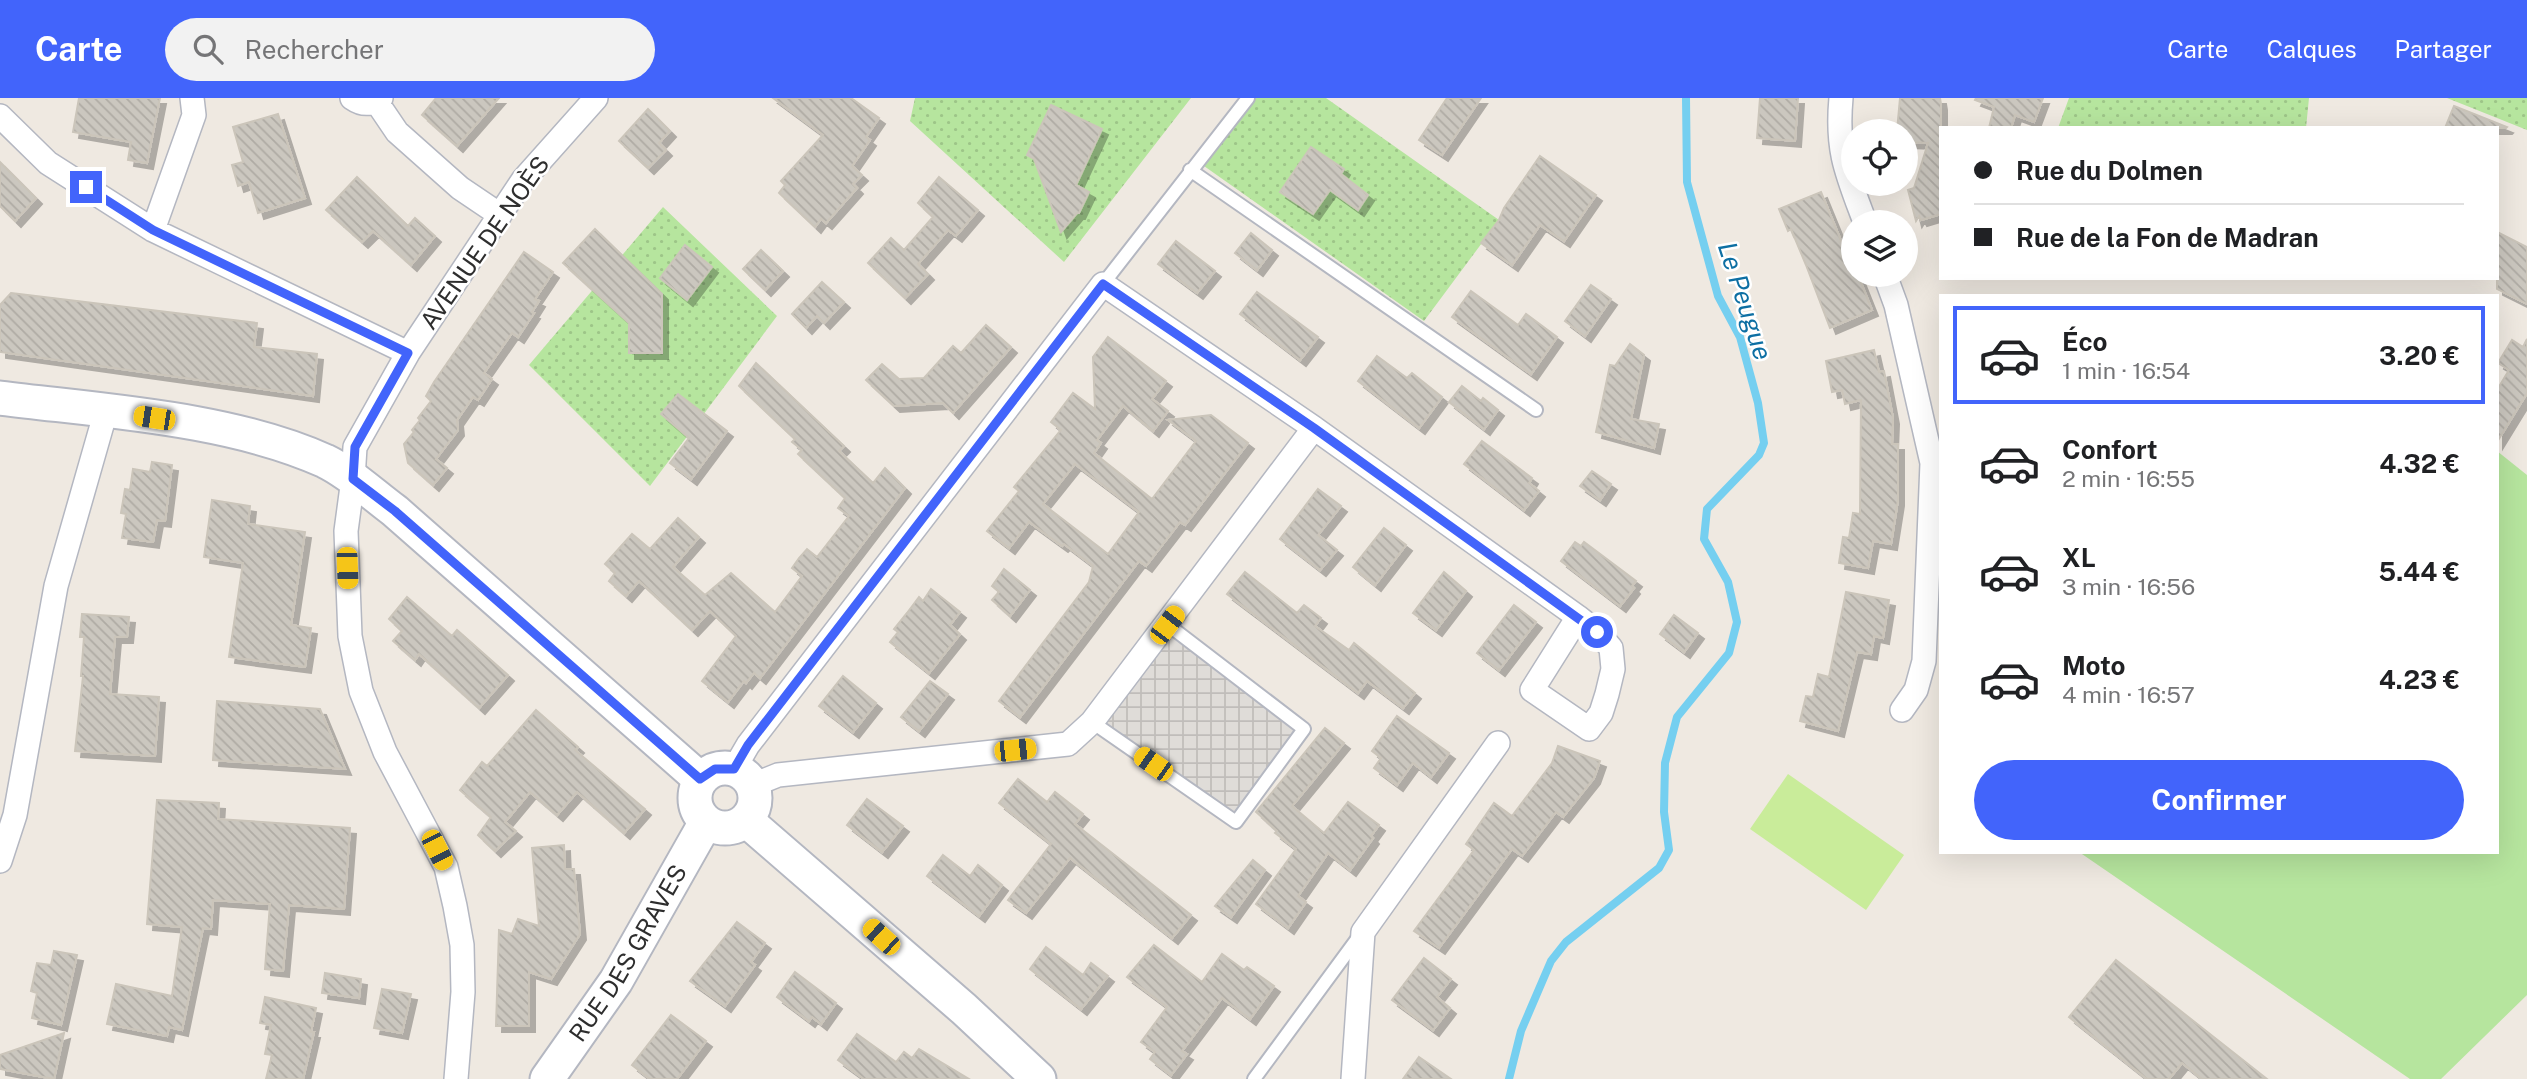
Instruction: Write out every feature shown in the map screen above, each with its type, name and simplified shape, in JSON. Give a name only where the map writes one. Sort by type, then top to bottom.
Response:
[{"type":"main road","points":[[0,398],[225,429],[327,462],[395,511],[700,779]]},
{"type":"main road","points":[[715,769],[743,777],[754,807],[746,820],[731,828],[706,822],[695,807],[696,788],[700,779],[715,769]]},
{"type":"main road","points":[[746,820],[964,1009],[1039,1079]]},
{"type":"main road","name":"RUE DES GRAVES","points":[[547,1079],[616,981],[706,822]]},
{"type":"street","points":[[352,98],[360,103],[378,100],[397,132],[460,188],[500,215]]},
{"type":"street","name":"AVENUE DE NOÈS","points":[[456,1079],[463,992],[462,945],[446,867],[385,752],[360,691],[350,636],[346,531],[355,447],[408,353],[523,180],[596,98]]},
{"type":"street","points":[[1841,98],[1839,126],[1843,162],[1861,210]]},
{"type":"street","points":[[153,230],[193,107]]},
{"type":"street","points":[[0,116],[48,163],[153,230],[408,353]]},
{"type":"street","points":[[1314,428],[1092,722],[1068,744],[743,777],[748,745],[1103,284],[1314,428],[1578,617],[1597,632],[1611,648],[1613,669],[1601,713],[1589,729],[1532,690],[1578,617]]},
{"type":"street","points":[[1889,287],[1936,462],[1924,661],[1916,690],[1902,710]]},
{"type":"street","points":[[0,861],[15,815],[56,586],[106,411]]},
{"type":"street","points":[[1353,1079],[1363,932],[1498,743]]},
{"type":"lane","points":[[1103,284],[1248,98]]},
{"type":"lane","points":[[1190,170],[1536,410]]},
{"type":"lane","points":[[1092,722],[1236,821],[1304,729],[1167,625]]},
{"type":"lane","points":[[1254,1079],[1363,932]]},
{"type":"green space","points":[[915,98],[1191,98],[1064,262],[910,121]]},
{"type":"green space","points":[[1256,98],[1326,98],[1499,220],[1424,321],[1204,166]]},
{"type":"green space","points":[[2069,98],[2309,98],[2306,126],[2059,126]]},
{"type":"green space","points":[[2447,98],[2527,98],[2527,130]]},
{"type":"green space","points":[[663,207],[777,316],[650,486],[529,365]]},
{"type":"green space","points":[[2499,453],[2527,475],[2527,995],[2441,1079],[2410,1079],[2082,854],[2499,854]]},
{"type":"green space","points":[[1788,774],[1904,855],[1866,910],[1750,829]]},
{"type":"shaded area","points":[[1167,624],[1304,729],[1236,822],[1092,722]]},
{"type":"building","points":[[79,98],[160,98],[147,163],[128,160],[131,142],[73,132]]},
{"type":"building","points":[[436,98],[499,98],[457,146],[422,115]]},
{"type":"building","points":[[773,98],[851,98],[879,118],[866,137],[870,140],[852,166],[862,175],[853,184],[857,188],[826,223],[821,219],[815,227],[779,193],[785,185],[781,181],[823,135]]},
{"type":"building","points":[[1447,98],[1481,98],[1442,155],[1419,140]]},
{"type":"building","points":[[1760,98],[1798,98],[1795,141],[1757,138]]},
{"type":"building","points":[[1900,98],[1940,98],[1939,215],[1921,220],[1918,218],[1918,210],[1913,210],[1910,196],[1918,196],[1918,175],[1928,143],[1918,143],[1918,119],[1898,119]]},
{"type":"building","points":[[2043,98],[2034,122],[2015,115],[2012,126],[1989,126],[1994,107],[1975,100]]},
{"type":"building","points":[[1051,105],[1102,129],[1076,185],[1089,192],[1079,213],[1061,232],[1034,159],[1027,155]]},
{"type":"building","points":[[2454,106],[2507,127],[2499,128],[2446,126]]},
{"type":"building","points":[[648,109],[670,131],[659,143],[666,150],[648,168],[619,141]]},
{"type":"building","points":[[278,114],[305,198],[258,213],[249,182],[238,186],[232,165],[243,162],[233,127]]},
{"type":"building","points":[[1311,147],[1344,169],[1341,174],[1368,195],[1358,210],[1330,190],[1313,214],[1280,192]]},
{"type":"building","points":[[1540,156],[1596,195],[1564,241],[1540,225],[1512,265],[1481,243]]},
{"type":"building","points":[[0,162],[36,198],[15,221],[0,206]]},
{"type":"building","points":[[357,177],[408,226],[415,218],[435,236],[411,265],[373,231],[362,242],[326,210]]},
{"type":"building","points":[[939,177],[978,210],[956,236],[948,230],[918,264],[928,274],[905,298],[868,263],[891,238],[904,250],[933,217],[918,203]]},
{"type":"building","points":[[1821,192],[1841,241],[1841,287],[1863,287],[1872,310],[1830,328],[1791,229],[1788,231],[1779,209]]},
{"type":"building","points":[[595,229],[662,294],[662,353],[629,353],[629,323],[563,263]]},
{"type":"building","points":[[1251,233],[1272,250],[1257,270],[1235,253]]},
{"type":"building","points":[[2499,233],[2527,247],[2527,304],[2497,289]]},
{"type":"building","points":[[1176,241],[1215,271],[1197,293],[1158,264]]},
{"type":"building","points":[[685,245],[712,267],[687,300],[660,278]]},
{"type":"building","points":[[761,250],[783,271],[765,290],[743,269]]},
{"type":"building","points":[[524,252],[553,272],[535,299],[539,301],[532,312],[534,313],[518,337],[512,333],[484,373],[492,379],[478,400],[473,397],[457,420],[458,430],[436,459],[447,468],[433,485],[408,463],[404,444],[431,401],[426,396],[434,382]]},
{"type":"building","points":[[822,282],[844,302],[824,323],[817,316],[806,328],[792,314]]},
{"type":"building","points":[[1591,285],[1611,299],[1585,336],[1565,321]]},
{"type":"building","points":[[1471,291],[1518,325],[1526,314],[1557,337],[1531,374],[1452,317]]},
{"type":"building","points":[[1257,292],[1318,337],[1300,360],[1240,314]]},
{"type":"building","points":[[11,293],[257,323],[254,347],[317,354],[313,396],[0,352],[0,305]]},
{"type":"building","points":[[986,325],[1011,347],[953,413],[943,403],[894,406],[866,380],[882,364],[899,379],[924,378],[953,346],[961,353]]},
{"type":"building","points":[[1108,337],[1166,381],[1152,399],[1168,411],[1153,431],[1123,406],[1097,440],[1101,443],[1094,453],[1152,499],[1196,441],[1168,420],[1211,415],[1248,443],[1185,525],[1180,522],[1146,566],[1139,561],[1020,717],[999,701],[1089,582],[1093,566],[1029,522],[1009,548],[987,531],[1019,491],[1014,487],[1061,430],[1051,422],[1073,393],[1095,409],[1093,357]],"holes":[[[1075,464],[1139,512],[1108,554],[1043,504]]]},
{"type":"building","points":[[2527,339],[2527,393],[2499,439],[2499,387],[2509,370],[2499,361],[2512,340],[2523,347]]},
{"type":"building","points":[[1630,344],[1644,355],[1631,419],[1659,424],[1654,448],[1596,432],[1610,365],[1615,366]]},
{"type":"building","points":[[1874,350],[1879,372],[1884,371],[1893,418],[1892,444],[1898,444],[1898,500],[1891,544],[1873,541],[1868,568],[1839,563],[1843,537],[1849,538],[1853,513],[1860,514],[1861,400],[1845,404],[1842,390],[1832,392],[1826,361]]},
{"type":"building","points":[[1377,356],[1407,378],[1412,373],[1442,397],[1419,428],[1358,381]]},
{"type":"building","points":[[756,363],[844,446],[839,451],[873,483],[885,468],[905,488],[760,678],[754,673],[746,683],[744,681],[728,702],[702,681],[736,636],[710,611],[692,630],[639,581],[626,596],[609,581],[615,573],[605,564],[632,534],[650,549],[678,518],[699,537],[673,567],[705,595],[731,573],[775,612],[802,576],[792,568],[799,558],[807,549],[817,557],[849,516],[838,508],[845,498],[798,454],[802,450],[792,442],[795,439],[739,386]]},
{"type":"building","points":[[1462,386],[1498,410],[1484,429],[1449,402]]},
{"type":"building","points":[[678,394],[727,431],[691,479],[670,463],[689,438],[661,414]]},
{"type":"building","points":[[1482,441],[1532,478],[1529,483],[1539,491],[1524,510],[1464,464]]},
{"type":"building","points":[[152,462],[172,465],[165,521],[157,520],[153,542],[122,538],[126,514],[121,513],[125,489],[130,490],[133,469],[150,472]]},
{"type":"building","points":[[1592,471],[1611,484],[1600,500],[1580,486]]},
{"type":"building","points":[[1318,489],[1341,506],[1318,535],[1337,550],[1320,570],[1280,539]]},
{"type":"building","points":[[212,500],[250,506],[248,524],[305,532],[291,625],[311,628],[305,667],[229,657],[243,563],[204,557]]},
{"type":"building","points":[[1384,528],[1406,545],[1375,585],[1353,567]]},
{"type":"building","points":[[1575,542],[1581,546],[1584,542],[1636,581],[1620,606],[1561,561]]},
{"type":"building","points":[[1004,569],[1030,590],[1010,616],[992,600],[999,592],[992,586]]},
{"type":"building","points":[[1245,572],[1297,613],[1304,605],[1321,618],[1315,626],[1349,650],[1354,643],[1415,693],[1403,708],[1367,681],[1358,693],[1227,594]]},
{"type":"building","points":[[1444,572],[1466,591],[1436,630],[1413,613]]},
{"type":"building","points":[[931,589],[960,612],[950,625],[960,634],[929,673],[890,642],[898,632],[894,629],[919,597],[923,601]]},
{"type":"building","points":[[1846,592],[1889,600],[1883,638],[1874,636],[1871,654],[1857,652],[1838,731],[1800,721],[1806,696],[1813,697],[1818,674],[1829,677]]},
{"type":"building","points":[[407,597],[452,636],[457,630],[508,675],[479,708],[419,654],[415,660],[393,641],[402,631],[389,619]]},
{"type":"building","points":[[1514,605],[1536,622],[1499,670],[1477,653]]},
{"type":"building","points":[[82,614],[129,617],[127,637],[115,637],[110,694],[159,697],[155,756],[75,751],[83,676],[84,637],[80,637]]},
{"type":"building","points":[[1674,615],[1698,633],[1684,652],[1660,634]]},
{"type":"building","points":[[843,676],[876,703],[853,732],[819,706]]},
{"type":"building","points":[[930,681],[948,694],[919,731],[901,717]]},
{"type":"building","points":[[217,701],[320,709],[345,769],[213,760]]},
{"type":"building","points":[[536,710],[578,747],[575,750],[645,809],[624,833],[577,792],[557,815],[530,792],[505,822],[516,831],[495,851],[478,835],[491,817],[460,790],[482,762],[487,766]]},
{"type":"building","points":[[1397,716],[1449,753],[1431,777],[1413,763],[1397,785],[1374,768],[1381,758],[1372,751]]},
{"type":"building","points":[[1325,728],[1344,743],[1292,806],[1324,833],[1348,802],[1379,825],[1350,870],[1328,853],[1298,896],[1306,902],[1288,928],[1256,904],[1296,849],[1275,833],[1277,831],[1256,812]]},
{"type":"building","points":[[1558,746],[1600,761],[1594,778],[1563,817],[1556,812],[1522,856],[1512,849],[1439,948],[1414,931],[1474,850],[1466,844],[1494,803],[1512,816],[1552,763]]},
{"type":"building","points":[[1018,779],[1047,802],[1055,792],[1083,814],[1075,824],[1191,915],[1172,938],[1070,858],[1026,913],[1008,900],[1051,844],[999,803]]},
{"type":"building","points":[[867,799],[903,826],[882,852],[847,825]]},
{"type":"building","points":[[157,800],[219,803],[218,819],[350,828],[344,909],[289,905],[283,971],[265,969],[270,904],[213,900],[211,929],[203,928],[182,1030],[169,1027],[167,1036],[107,1024],[116,984],[172,996],[182,927],[147,924]]},
{"type":"building","points":[[564,845],[565,869],[574,869],[580,934],[551,979],[529,972],[529,1026],[496,1026],[499,930],[512,934],[518,919],[539,926],[532,848]]},
{"type":"building","points":[[943,855],[970,876],[978,865],[1002,885],[979,916],[927,876]]},
{"type":"building","points":[[1253,860],[1265,870],[1231,917],[1215,906]]},
{"type":"building","points":[[737,922],[765,943],[751,962],[755,965],[725,1006],[690,981]]},
{"type":"building","points":[[1154,945],[1202,982],[1222,954],[1274,986],[1250,1019],[1222,998],[1182,1051],[1187,1054],[1171,1075],[1150,1059],[1155,1052],[1141,1042],[1167,1007],[1127,977]]},
{"type":"building","points":[[1046,947],[1083,975],[1091,963],[1108,976],[1081,1009],[1030,969]]},
{"type":"building","points":[[54,951],[77,955],[61,1025],[32,1018],[37,993],[31,991],[37,963],[51,965]]},
{"type":"building","points":[[1424,958],[1451,979],[1437,997],[1450,1008],[1433,1030],[1392,1000]]},
{"type":"building","points":[[2116,960],[2267,1079],[2202,1079],[2182,1063],[2169,1079],[2147,1079],[2069,1017]]},
{"type":"building","points":[[795,972],[836,1003],[821,1024],[812,1017],[809,1021],[777,997]]},
{"type":"building","points":[[325,973],[361,979],[359,998],[322,993]]},
{"type":"building","points":[[382,989],[411,994],[402,1033],[374,1028]]},
{"type":"building","points":[[265,997],[316,1008],[311,1032],[314,1032],[303,1079],[266,1079],[272,1055],[265,1054],[271,1025],[260,1023]]},
{"type":"building","points":[[671,1015],[706,1041],[677,1079],[650,1079],[632,1065]]},
{"type":"building","points":[[64,1033],[54,1079],[0,1069],[0,1055]]},
{"type":"building","points":[[857,1034],[896,1062],[904,1052],[912,1058],[919,1049],[969,1079],[864,1079],[838,1060]]},
{"type":"building","points":[[1419,1057],[1451,1079],[1403,1079]]},
{"type":"waterway","name":"Le Peugue","points":[[1509,1079],[1521,1031],[1551,961],[1566,942],[1659,868],[1669,850],[1664,812],[1665,763],[1677,717],[1729,653],[1737,622],[1728,582],[1704,539],[1707,509],[1759,455],[1764,443],[1758,403],[1740,337],[1718,296],[1687,182],[1686,98]]},
{"type":"route","points":[[86,187],[153,230],[408,353],[355,447],[353,479],[395,511],[700,779],[715,769],[734,769],[748,745],[1103,284],[1314,428],[1597,632]]}]
